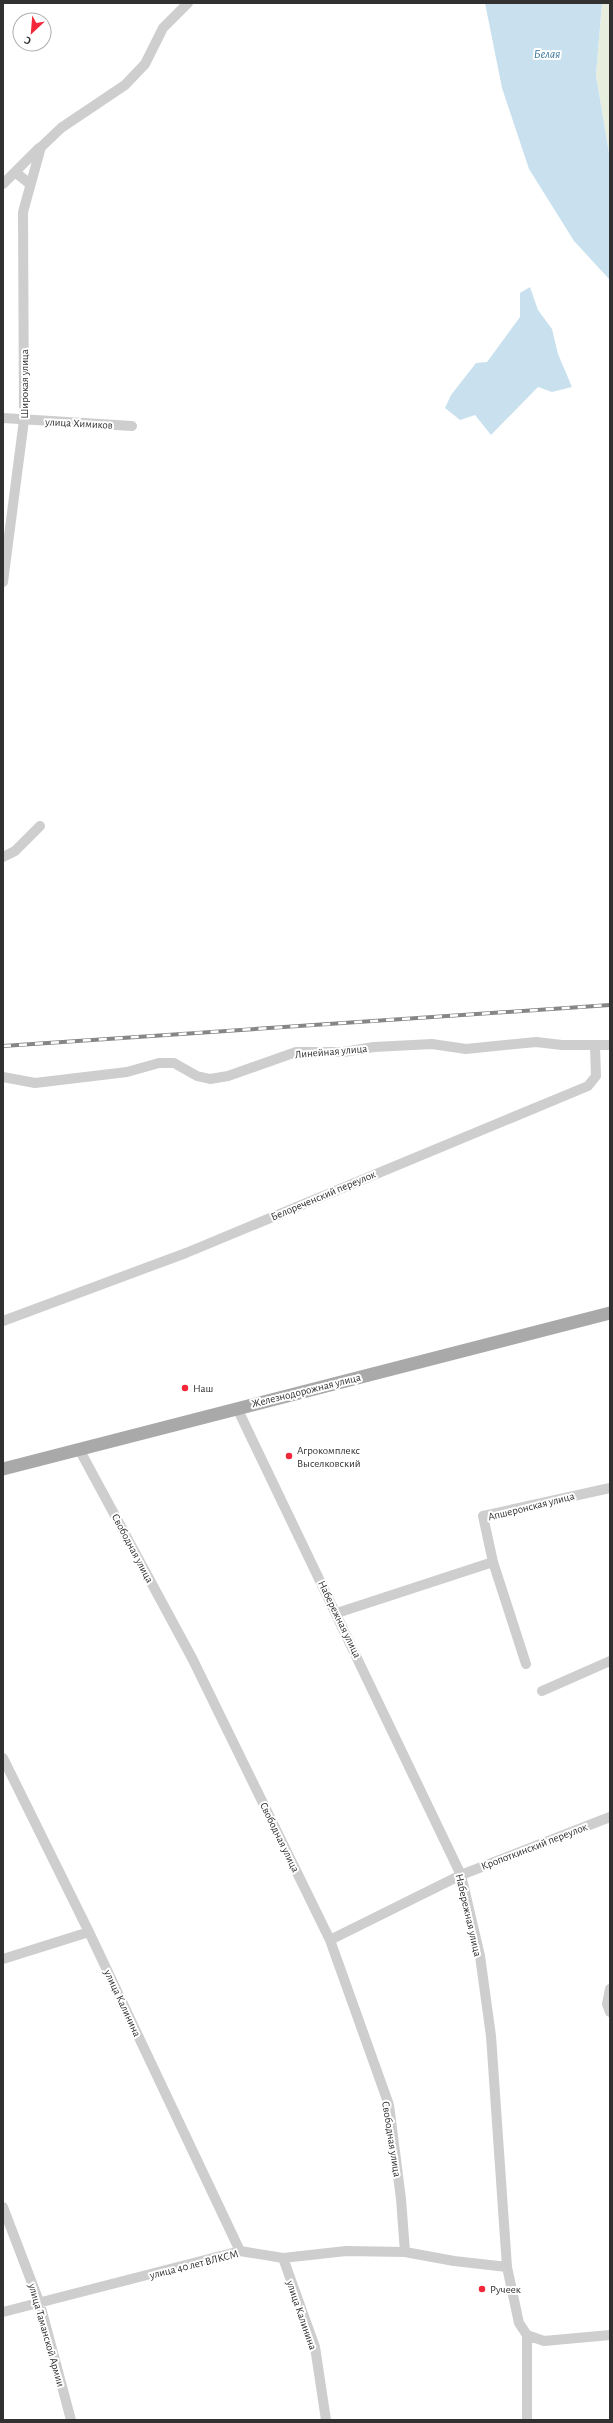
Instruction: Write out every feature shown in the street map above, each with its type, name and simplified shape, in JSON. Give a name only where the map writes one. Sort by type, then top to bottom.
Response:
[{"type":"main road","name":"Железнодорожная улица","points":[[3,1469],[610,1313]]},
{"type":"street","points":[[3,184],[40,147],[62,128],[125,85],[146,64],[163,28],[188,3]]},
{"type":"street","name":"Широкая улица","points":[[3,582],[24,420],[23,212],[40,147]]},
{"type":"street","points":[[15,172],[30,184]]},
{"type":"street","name":"улица Химиков","points":[[3,418],[132,426]]},
{"type":"street","points":[[3,857],[15,851],[40,826]]},
{"type":"street","name":"Линейная улица","points":[[3,1077],[35,1082],[126,1072],[159,1063],[174,1063],[197,1076],[210,1079],[228,1076],[296,1052],[342,1052],[374,1047],[432,1044],[466,1049],[536,1042],[595,1046]]},
{"type":"street","points":[[595,1046],[610,1045]]},
{"type":"street","name":"Белореченский переулок","points":[[3,1321],[186,1253],[588,1086],[596,1076],[595,1046]]},
{"type":"street","name":"Набережная улица","points":[[237,1408],[461,1875],[480,1956],[491,2036],[507,2268],[519,2323],[527,2335],[527,2420]]},
{"type":"street","name":"Свободная улица","points":[[79,1449],[192,1658],[330,1940],[389,2105],[401,2199],[405,2252]]},
{"type":"street","name":"Апшеронская улица","points":[[526,1664],[493,1562],[483,1516],[610,1488]]},
{"type":"street","points":[[337,1614],[493,1562]]},
{"type":"street","points":[[542,1691],[610,1661]]},
{"type":"street","name":"улица Калинина","points":[[3,1758],[89,1932],[240,2251]]},
{"type":"street","name":"Кропоткинский переулок","points":[[330,1940],[461,1875],[610,1817]]},
{"type":"street","points":[[3,1959],[89,1932]]},
{"type":"street","points":[[610,1989],[607,2004],[610,2012]]},
{"type":"street","name":"улица Таманской Армии","points":[[3,2207],[40,2304],[71,2420]]},
{"type":"street","name":"улица 40 лет ВЛКСМ","points":[[3,2312],[40,2304],[240,2251],[282,2258],[346,2251],[405,2252],[454,2261],[507,2268]]},
{"type":"street","name":"улица Калинина","points":[[282,2258],[315,2347],[326,2420]]},
{"type":"street","points":[[527,2335],[544,2341],[610,2335]]},
{"type":"green space","points":[[602,3],[610,3],[610,159],[596,75]]},
{"type":"water","name":"Белая","points":[[485,3],[602,3],[596,75],[610,159],[610,280],[574,241],[529,169],[502,88]]},
{"type":"water","points":[[530,287],[538,310],[552,329],[558,354],[572,387],[552,392],[538,387],[491,435],[475,415],[460,420],[445,408],[451,395],[476,363],[487,362],[520,317],[520,293]]},
{"type":"railway","points":[[3,1046],[610,1005]]},
{"type":"place","name":"Наш","points":[[185,1388]]},
{"type":"place","name":"Агрокомплекс Выселковский","points":[[289,1456]]},
{"type":"place","name":"Ручеек","points":[[482,2289]]}]
